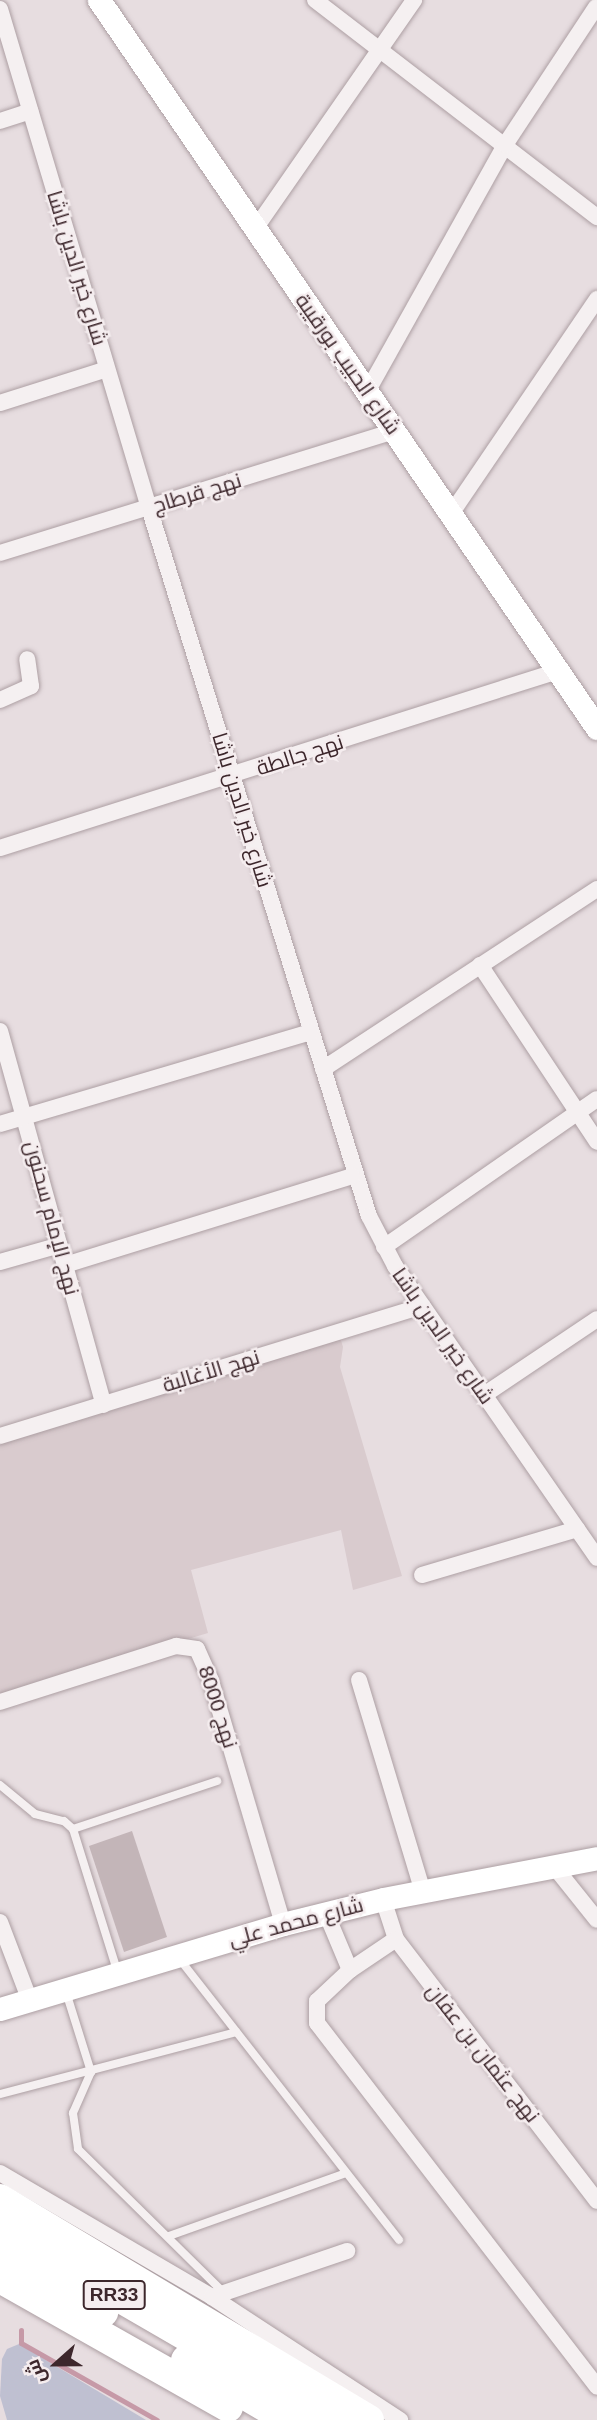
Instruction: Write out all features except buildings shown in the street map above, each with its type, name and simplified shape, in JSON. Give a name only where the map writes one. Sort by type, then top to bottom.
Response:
[{"type":"highway","points":[[0,2199],[369,2420]]},
{"type":"highway","name":"RR33","points":[[0,2228],[205,2360],[288,2420]]},
{"type":"highway","name":"RR33","points":[[0,2253],[205,2360],[331,2420]]},
{"type":"highway","points":[[7,2288],[251,2420]]},
{"type":"street","name":"شارع الحبيب بورقيبة","points":[[99,0],[597,728]]},
{"type":"street","points":[[315,0],[382,48],[597,217]]},
{"type":"street","points":[[255,229],[414,0]]},
{"type":"street","points":[[367,392],[505,145],[597,7],[586,0]]},
{"type":"street","name":"شارع خير الدين باشا","points":[[0,9],[231,778],[323,1069],[353,1176],[384,1247],[484,1395],[587,1536],[597,1558]]},
{"type":"street","points":[[0,121],[30,111]]},
{"type":"street","points":[[451,514],[597,299]]},
{"type":"street","points":[[0,403],[107,369]]},
{"type":"street","name":"نهج قرطاج","points":[[0,553],[394,431]]},
{"type":"street","points":[[0,700],[31,686],[27,659]]},
{"type":"street","name":"نهج جالطة","points":[[0,848],[231,778],[558,671]]},
{"type":"street","points":[[323,1069],[597,890]]},
{"type":"street","points":[[481,965],[597,1142]]},
{"type":"street","name":"نهج الإمام سحنون","points":[[0,1031],[104,1405]]},
{"type":"street","points":[[0,1124],[311,1031]]},
{"type":"street","points":[[384,1247],[597,1099]]},
{"type":"street","points":[[65,1265],[353,1176]]},
{"type":"street","points":[[0,1262],[60,1245]]},
{"type":"street","name":"نهج الأغالبة","points":[[0,1436],[422,1306]]},
{"type":"street","points":[[484,1395],[597,1319]]},
{"type":"street","points":[[422,1575],[587,1536]]},
{"type":"street","name":"نهج 8000","points":[[0,1702],[176,1646],[197,1648],[211,1681],[283,1923]]},
{"type":"street","points":[[359,1680],[423,1892]]},
{"type":"street","name":"شارع محمد علي","points":[[0,2009],[283,1923],[383,1899],[597,1858]]},
{"type":"street","points":[[553,1865],[597,1920]]},
{"type":"street","name":"نهج عثمان بن عفان","points":[[383,1899],[396,1939],[597,2201]]},
{"type":"street","points":[[326,1913],[350,1970]]},
{"type":"street","points":[[0,1922],[30,2001]]},
{"type":"street","points":[[396,1939],[350,1970],[317,2001],[317,2023],[597,2387]]},
{"type":"street","points":[[0,2174],[218,2295],[400,2420]]},
{"type":"street","points":[[218,2295],[347,2251]]},
{"type":"lane","points":[[73,1829],[217,1781]]},
{"type":"lane","points":[[0,1785],[35,1814],[64,1821],[73,1829],[118,1973]]},
{"type":"lane","points":[[177,1954],[399,2240]]},
{"type":"lane","points":[[65,1990],[90,2072],[72,2113],[78,2149],[169,2236],[218,2295]]},
{"type":"lane","points":[[0,2094],[236,2032]]},
{"type":"lane","points":[[169,2236],[346,2173]]},
{"type":"shaded area","points":[[338,1331],[343,1347],[340,1367],[402,1576],[353,1590],[341,1530],[191,1570],[208,1633],[0,1695],[0,1440]]},
{"type":"shaded area","points":[[19,2344],[146,2420],[7,2420],[0,2396],[2,2359],[7,2349]]},
{"type":"waterway","points":[[21,2330],[21,2343],[157,2420]]}]
